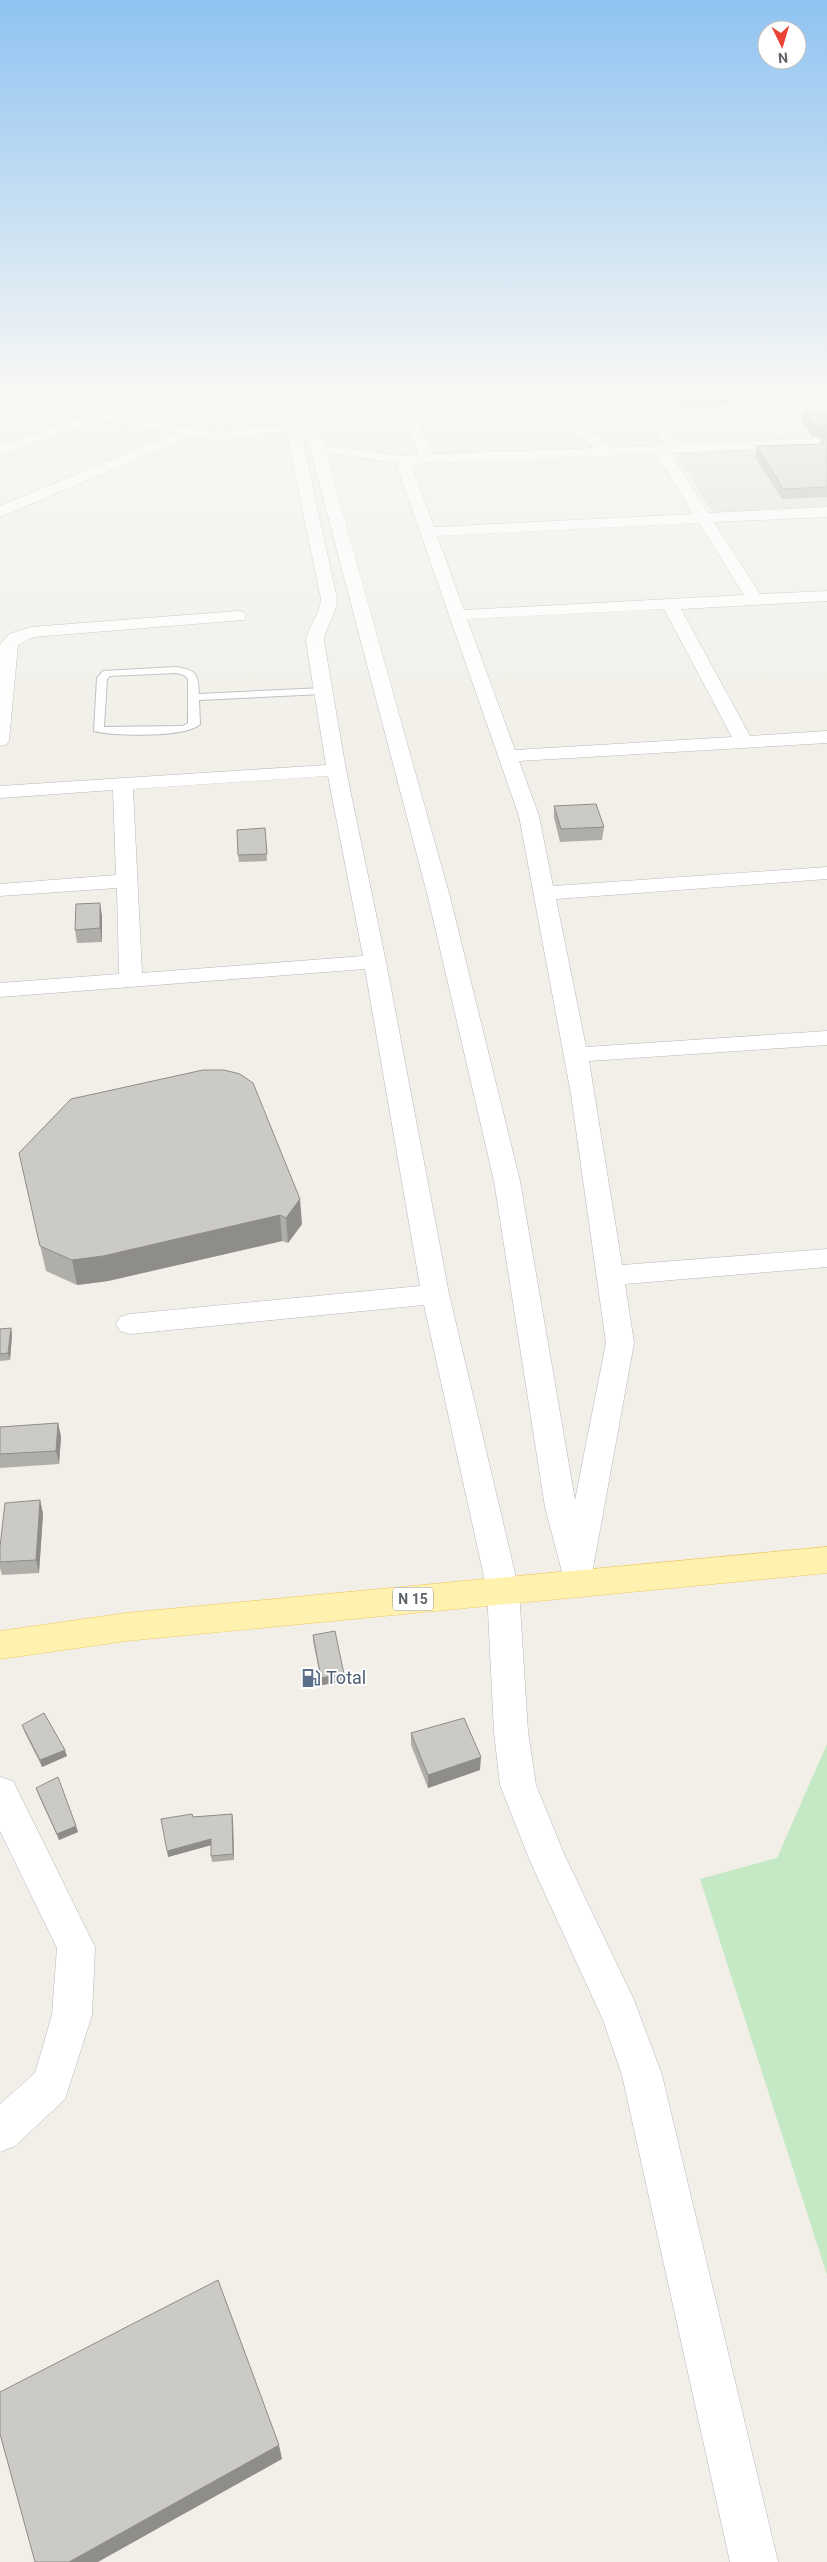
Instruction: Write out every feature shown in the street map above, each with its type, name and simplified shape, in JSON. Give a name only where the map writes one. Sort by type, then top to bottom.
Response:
[{"type":"main road","name":"N 15","points":[[0,1645],[126,1627],[503,1590],[580,1578],[827,1560]]},
{"type":"street","points":[[318,515],[330,606],[315,631],[323,690],[336,770],[375,962],[435,1294],[503,1590],[511,1732],[518,1785],[548,1861],[620,2014],[642,2075],[754,2562]]},
{"type":"street","points":[[330,515],[439,897],[507,1180],[561,1507],[580,1578]]},
{"type":"street","points":[[421,515],[529,816],[583,1094],[620,1343],[580,1578]]},
{"type":"street","points":[[702,515],[755,600]]},
{"type":"street","points":[[427,532],[775,515]]},
{"type":"street","points":[[456,615],[827,596]]},
{"type":"street","points":[[670,604],[744,742]]},
{"type":"street","points":[[0,740],[9,646],[20,635],[31,632],[238,616]]},
{"type":"street","points":[[506,756],[827,737]]},
{"type":"street","points":[[0,792],[336,770]]},
{"type":"street","points":[[123,784],[131,980]]},
{"type":"street","points":[[544,892],[827,873]]},
{"type":"street","points":[[0,890],[127,881]]},
{"type":"street","points":[[0,990],[375,962]]},
{"type":"street","points":[[574,1055],[827,1038]]},
{"type":"street","points":[[610,1276],[827,1258]]},
{"type":"street","points":[[130,1324],[435,1294]]},
{"type":"street","points":[[0,1793],[76,1947],[72,2015],[51,2086],[0,2131]]},
{"type":"lane","points":[[176,670],[187,672],[193,678],[194,697],[194,724],[186,729],[110,732],[98,728],[102,678],[107,673],[176,670]]},
{"type":"lane","points":[[194,697],[323,690]]},
{"type":"green space","points":[[827,1744],[827,2275],[700,1879],[777,1858]]},
{"type":"building","points":[[596,804],[604,827],[561,829],[554,806]]},
{"type":"building","points":[[265,828],[267,854],[238,855],[237,830]]},
{"type":"building","points":[[100,903],[100,928],[75,930],[76,904]]},
{"type":"building","points":[[203,1070],[224,1070],[240,1074],[253,1083],[300,1199],[286,1218],[280,1215],[103,1256],[72,1260],[40,1246],[19,1153],[71,1099]]},
{"type":"building","points":[[11,1328],[8,1353],[0,1354],[0,1329]]},
{"type":"building","points":[[58,1423],[56,1451],[0,1454],[0,1427]]},
{"type":"building","points":[[40,1500],[36,1560],[0,1562],[5,1503]]},
{"type":"building","points":[[335,1631],[344,1674],[321,1678],[313,1635]]},
{"type":"building","points":[[44,1713],[65,1750],[40,1760],[22,1725]]},
{"type":"building","points":[[464,1718],[481,1757],[428,1775],[411,1733]]},
{"type":"building","points":[[58,1777],[76,1826],[57,1834],[36,1788]]},
{"type":"building","points":[[192,1814],[193,1817],[232,1814],[233,1854],[211,1856],[211,1839],[167,1851],[161,1819]]},
{"type":"building","points":[[218,2280],[279,2445],[69,2562],[35,2562],[0,2434],[0,2392]]},
{"type":"place","name":"Total","points":[[311,1678]]}]
